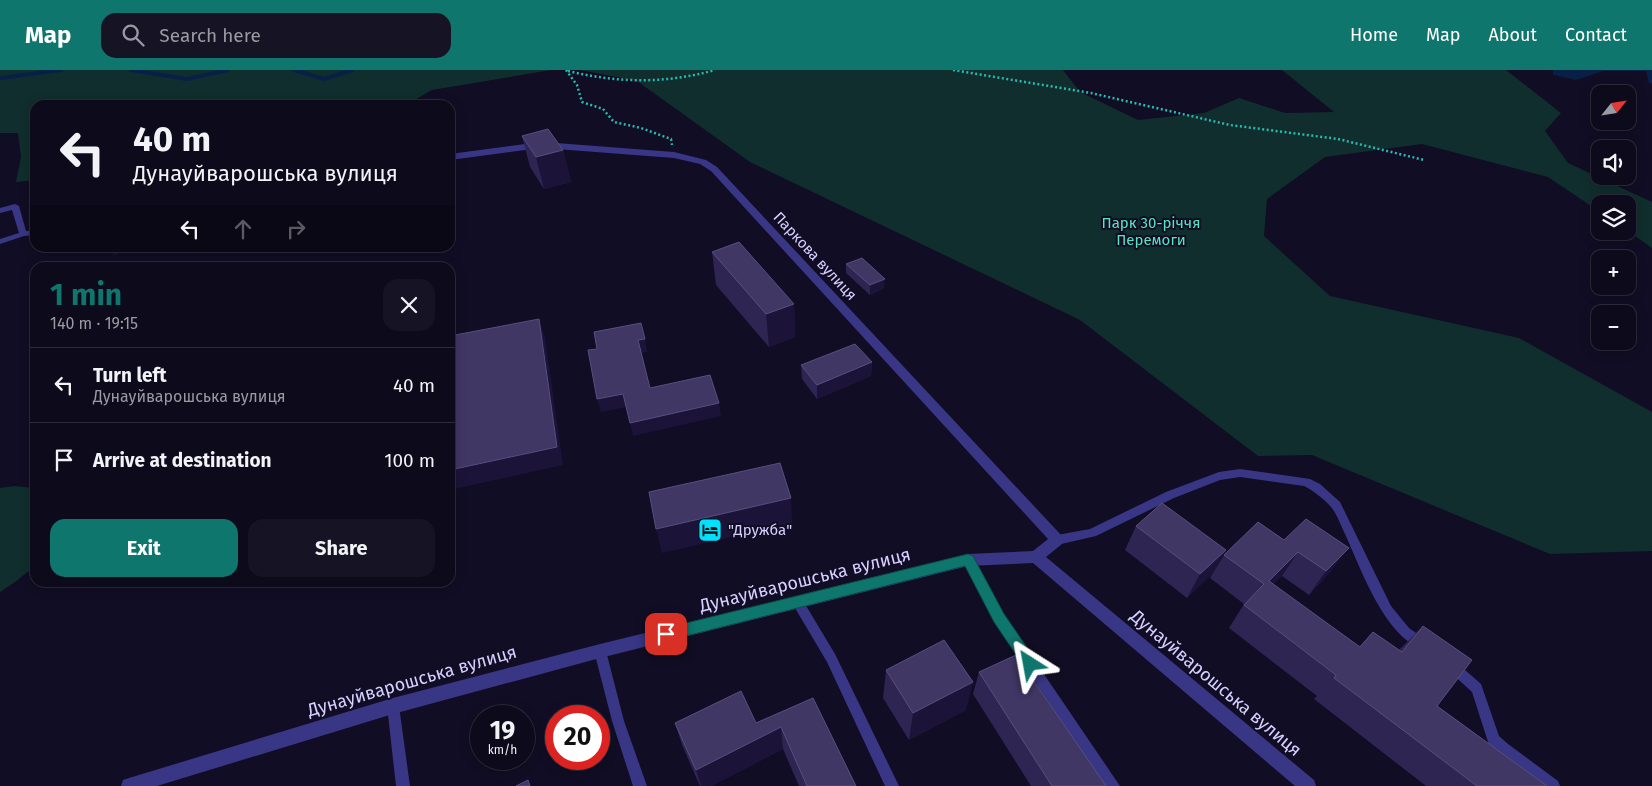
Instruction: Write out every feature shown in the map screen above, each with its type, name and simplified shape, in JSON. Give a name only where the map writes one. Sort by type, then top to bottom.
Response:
[{"type":"street","name":"Паркова вулиця","points":[[455,156],[525,147],[556,146],[674,154],[703,162],[714,169],[1057,540]]},
{"type":"street","points":[[1036,557],[1057,540]]},
{"type":"street","name":"Дунауйварошська вулиця","points":[[129,786],[392,706],[600,651],[968,560],[1036,557],[1308,786]]},
{"type":"lane","points":[[0,211],[15,206],[23,234]]},
{"type":"lane","points":[[0,242],[30,233]]},
{"type":"lane","points":[[1057,540],[1092,532],[1170,495],[1219,476],[1240,473],[1306,482],[1316,487],[1336,505],[1387,610],[1394,620],[1405,632],[1429,649]]},
{"type":"lane","points":[[968,560],[999,618],[1113,786]]},
{"type":"lane","points":[[798,603],[831,658],[892,786]]},
{"type":"lane","points":[[600,651],[618,721],[640,786]]},
{"type":"lane","points":[[1445,661],[1469,679],[1477,688],[1482,698],[1494,740],[1503,749],[1553,786]]},
{"type":"lane","points":[[392,706],[403,786]]},
{"type":"path","points":[[566,70],[611,79],[650,83],[689,78],[715,70]]},
{"type":"path","points":[[566,70],[582,95],[582,102],[603,109],[614,122],[641,128],[671,139],[674,154]]},
{"type":"path","points":[[953,70],[1090,93],[1230,125],[1338,139],[1424,160]]},
{"type":"green space","points":[[0,70],[551,70],[432,90],[415,100],[30,100],[30,181],[16,182],[21,157],[18,133],[0,133]]},
{"type":"green space","name":"Парк 30-річчя Перемоги","points":[[580,70],[1063,70],[1080,92],[1138,120],[1204,113],[1239,98],[1285,113],[1334,112],[1282,70],[1506,70],[1561,113],[1545,131],[1568,163],[1591,174],[1591,185],[1615,185],[1652,202],[1652,248],[1636,237],[1636,195],[1591,195],[1591,206],[1548,177],[1422,144],[1325,157],[1267,199],[1264,236],[1330,296],[1519,338],[1652,412],[1652,551],[1550,554],[1312,455],[1258,456],[1080,320],[750,162],[637,81]]},
{"type":"green space","points":[[14,486],[30,488],[30,570],[0,592],[0,488]]},
{"type":"water","points":[[1553,70],[1652,70],[1652,84],[1649,83],[1646,71],[1603,71],[1576,80],[1553,75]]},
{"type":"building","points":[[548,129],[563,150],[536,157],[522,136]]},
{"type":"building","points":[[739,242],[794,304],[766,314],[712,252]]},
{"type":"building","points":[[862,258],[885,279],[870,285],[846,264]]},
{"type":"building","points":[[539,319],[557,447],[455,469],[455,335]]},
{"type":"building","points":[[641,323],[645,339],[638,340],[650,388],[710,375],[719,403],[630,423],[623,394],[597,399],[588,350],[597,349],[594,332]]},
{"type":"building","points":[[855,344],[872,362],[817,385],[801,365]]},
{"type":"building","points":[[780,463],[791,498],[656,529],[649,492]]},
{"type":"building","points":[[1162,503],[1226,550],[1200,574],[1136,526]]},
{"type":"building","points":[[1306,519],[1349,548],[1326,571],[1298,552],[1269,581],[1360,647],[1373,632],[1402,652],[1423,626],[1472,660],[1437,706],[1547,786],[1477,786],[1334,678],[1336,675],[1244,605],[1264,584],[1224,555],[1258,522],[1284,540]]},
{"type":"building","points":[[944,640],[973,682],[913,713],[886,670]]},
{"type":"building","points":[[1016,655],[1106,786],[1052,786],[979,672]]},
{"type":"building","points":[[741,691],[756,723],[813,698],[856,786],[807,786],[781,727],[696,770],[675,723]]},
{"type":"building","points":[[528,780],[530,786],[516,786]]},
{"type":"waterway","points":[[0,78],[61,70]]},
{"type":"waterway","points":[[131,70],[187,79],[228,70]]},
{"type":"waterway","points":[[294,70],[324,79],[352,70]]},
{"type":"place","name":"\"Дружба\"","points":[[710,530]]},
{"type":"route","points":[[666,634],[968,560],[999,618],[1030,664]]}]
